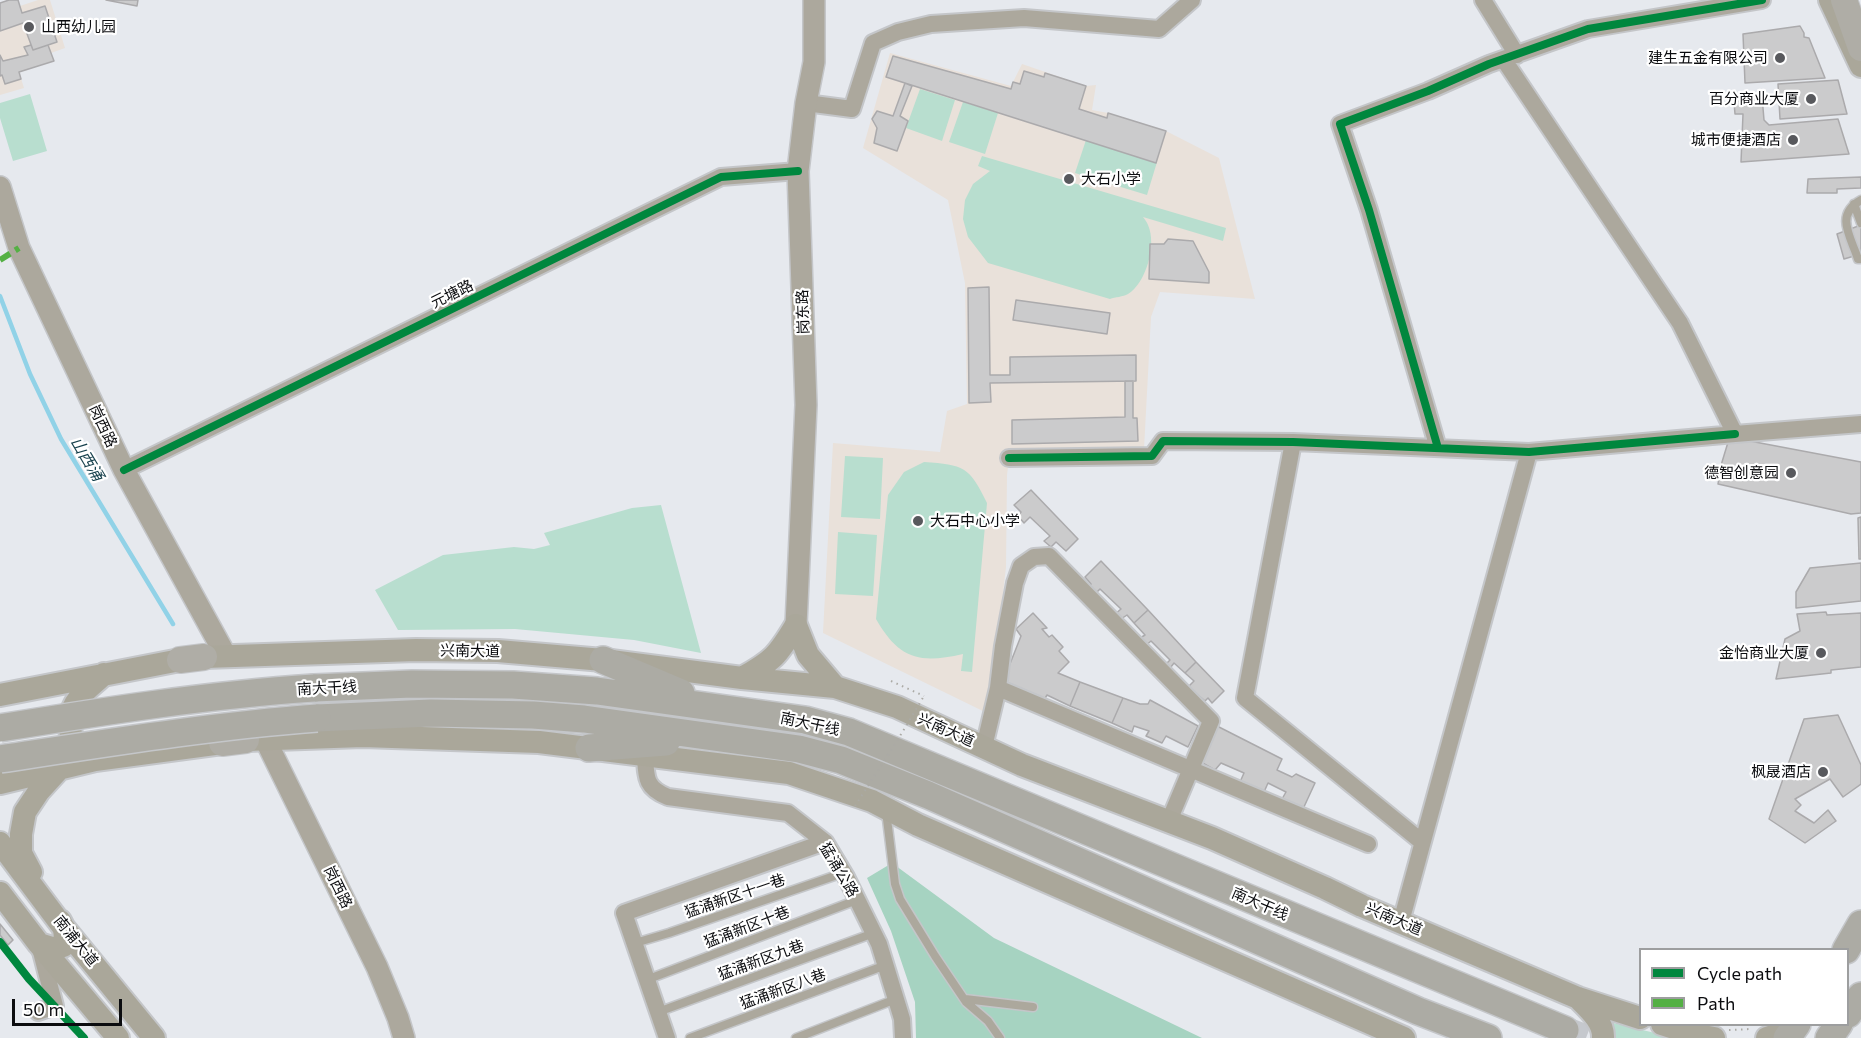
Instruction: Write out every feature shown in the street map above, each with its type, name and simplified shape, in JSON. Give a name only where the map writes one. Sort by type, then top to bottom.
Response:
[{"type":"highway","points":[[603,660],[718,709]]},
{"type":"highway","name":"南大干线","points":[[0,728],[147,704],[257,692],[412,684],[513,685],[597,691],[805,720],[849,732],[1565,1030]]},
{"type":"highway","name":"南大干线","points":[[0,759],[170,733],[264,722],[431,713],[533,715],[584,719],[799,749],[841,760],[928,795],[1418,1011],[1488,1038]]},
{"type":"highway","points":[[589,748],[715,737]]},
{"type":"highway","points":[[1847,948],[1861,924]]},
{"type":"highway","points":[[1849,1013],[1861,996]]},
{"type":"main road","points":[[1830,0],[1861,66]]},
{"type":"main road","points":[[1844,0],[1861,48]]},
{"type":"main road","points":[[742,678],[766,665],[781,650],[796,625]]},
{"type":"main road","points":[[796,625],[808,655],[835,687]]},
{"type":"main road","name":"兴南大道","points":[[0,694],[105,673],[203,658],[416,650],[498,651],[603,660],[742,678],[835,687],[897,707],[1049,776],[1169,821],[1578,998],[1639,1017]]},
{"type":"main road","points":[[94,760],[84,754],[72,741],[69,726],[72,708],[80,696],[105,673]]},
{"type":"main road","points":[[0,783],[94,760],[244,741],[363,736],[539,742],[789,773],[872,801],[918,825],[1404,1038]]},
{"type":"main road","points":[[39,944],[55,949],[63,946],[65,939],[63,927],[37,885],[21,853],[21,834],[25,812],[39,791],[60,768]]},
{"type":"main road","name":"南浦大道","points":[[0,843],[63,927],[154,1038]]},
{"type":"main road","name":"南浦大道","points":[[0,893],[39,944],[118,1038]]},
{"type":"main road","points":[[1578,998],[1595,1015],[1604,1033],[1604,1038]]},
{"type":"main road","points":[[1668,1026],[1692,1034],[1718,1034]]},
{"type":"main road","points":[[1760,1033],[1793,1031]]},
{"type":"street","name":"岗东路","points":[[796,625],[806,405],[798,171],[806,102],[814,62],[814,0]]},
{"type":"street","points":[[806,102],[852,109],[873,43],[898,32],[931,24],[1024,18],[1159,29],[1192,0]]},
{"type":"street","points":[[1483,0],[1510,58],[1680,322],[1735,434]]},
{"type":"street","points":[[1438,448],[1369,210],[1340,124],[1428,91],[1490,64],[1588,29],[1762,0]]},
{"type":"street","name":"元塘路","points":[[124,470],[721,177],[798,171]]},
{"type":"street","name":"岗西路","points":[[0,187],[19,248],[124,470],[179,573],[203,658]]},
{"type":"street","points":[[1009,458],[1152,456],[1163,441],[1293,442],[1529,452],[1861,424]]},
{"type":"street","points":[[1293,442],[1245,698],[1422,842]]},
{"type":"street","points":[[1401,922],[1529,452]]},
{"type":"street","points":[[984,747],[998,688],[1015,583],[1021,566],[1034,557],[1049,556],[1211,721],[1169,821]]},
{"type":"street","points":[[998,688],[1368,844]]},
{"type":"street","name":"岗西路","points":[[244,741],[377,967],[404,1038]]},
{"type":"street","name":"猛涌公路","points":[[645,755],[646,780],[656,793],[668,797],[788,813],[825,842],[879,944],[902,1019],[899,1036]]},
{"type":"street","points":[[667,1038],[624,913],[825,842]]},
{"type":"street","points":[[38,1012],[55,1006],[39,944]]},
{"type":"lane","points":[[1857,202],[1861,223]]},
{"type":"lane","points":[[1857,202],[1848,211],[1845,220],[1858,259],[1861,259]]},
{"type":"lane","points":[[885,808],[894,885],[900,899],[965,999],[988,1021],[1000,1038]]},
{"type":"lane","name":"猛涌新区十一巷","points":[[634,943],[843,873]]},
{"type":"lane","name":"猛涌新区十巷","points":[[646,980],[857,900]]},
{"type":"lane","name":"猛涌新区九巷","points":[[657,1012],[873,933]]},
{"type":"lane","name":"猛涌新区八巷","points":[[690,1038],[886,965]]},
{"type":"lane","points":[[796,1038],[896,999]]},
{"type":"lane","points":[[965,999],[1033,1007]]},
{"type":"path","points":[[855,806],[924,696],[891,681]]},
{"type":"path","points":[[1718,1034],[1760,1033]]},
{"type":"shaded area","name":"山西幼儿园","points":[[18,0],[20,6],[38,0],[50,0],[65,48],[51,53],[54,61],[19,72],[24,88],[0,95],[0,3]]},
{"type":"shaded area","points":[[890,53],[1011,86],[1022,64],[1086,86],[1096,85],[1092,110],[1166,131],[1219,158],[1255,299],[1160,292],[1151,317],[1144,449],[1010,451],[1007,475],[1006,567],[989,714],[823,633],[833,443],[940,452],[947,411],[967,404],[965,283],[948,200],[863,148]]},
{"type":"green space","points":[[920,89],[955,100],[942,141],[906,128]]},
{"type":"green space","points":[[30,94],[47,151],[13,161],[0,118],[0,103]]},
{"type":"green space","points":[[963,102],[998,113],[985,154],[949,142]]},
{"type":"green space","points":[[1086,140],[1157,162],[1147,195],[1075,173]]},
{"type":"green space","points":[[982,156],[1226,228],[1223,241],[1143,217],[1148,225],[1151,243],[1145,273],[1128,294],[1110,299],[988,263],[968,237],[963,219],[965,200],[973,184],[990,171],[978,166]]},
{"type":"green space","points":[[845,456],[883,458],[880,519],[841,517]]},
{"type":"green space","points":[[924,462],[948,464],[964,470],[975,481],[987,503],[972,672],[961,671],[963,654],[922,658],[902,650],[893,643],[876,619],[888,495],[904,472]]},
{"type":"green space","points":[[661,505],[701,653],[634,640],[515,629],[398,630],[375,590],[443,555],[514,547],[534,549],[550,545],[544,533],[632,508]]},
{"type":"green space","points":[[838,532],[877,535],[873,596],[835,594]]},
{"type":"green space","points":[[892,863],[994,938],[1202,1038],[916,1038],[915,1002],[891,931],[867,878]]},
{"type":"green space","points":[[1609,1022],[1676,1038],[1613,1038]]},
{"type":"building","points":[[18,0],[22,13],[45,6],[57,42],[33,50],[23,23],[0,31],[0,3]]},
{"type":"building","points":[[106,0],[138,0],[137,6]]},
{"type":"building","name":"建生五金有限公司","points":[[1800,26],[1804,37],[1809,38],[1825,78],[1745,83],[1743,34]]},
{"type":"building","points":[[31,45],[33,50],[48,45],[54,61],[19,72],[21,79],[5,84],[2,75],[0,76],[0,55],[3,61],[28,55],[24,47]]},
{"type":"building","points":[[893,56],[1011,89],[1013,82],[1020,84],[1024,71],[1044,77],[1045,73],[1086,86],[1079,109],[1107,118],[1108,113],[1166,131],[1156,163],[886,77]]},
{"type":"building","name":"百分商业大厦","points":[[1838,80],[1847,114],[1780,119],[1778,84]]},
{"type":"building","points":[[905,83],[912,86],[900,116],[908,121],[897,151],[874,143],[877,128],[872,119],[877,111],[893,116]]},
{"type":"building","name":"城市便捷酒店","points":[[1762,96],[1764,120],[1769,125],[1838,119],[1849,154],[1741,162],[1743,114],[1735,114],[1734,102],[1741,101],[1741,97]]},
{"type":"building","points":[[1861,177],[1861,188],[1837,189],[1837,193],[1807,193],[1808,179]]},
{"type":"building","points":[[1861,225],[1861,254],[1844,259],[1837,234]]},
{"type":"building","points":[[1168,239],[1193,241],[1209,272],[1209,283],[1149,279],[1150,244],[1164,244]]},
{"type":"building","points":[[989,287],[990,375],[1010,375],[1010,357],[1136,355],[1136,381],[990,383],[991,402],[969,403],[968,288]]},
{"type":"building","points":[[1016,300],[1110,313],[1107,334],[1013,320]]},
{"type":"building","points":[[1125,381],[1133,381],[1133,418],[1137,418],[1138,441],[1012,444],[1012,420],[1125,417]]},
{"type":"building","name":"德智创意园","points":[[1729,439],[1861,462],[1861,513],[1851,514],[1718,484]]},
{"type":"building","points":[[1031,490],[1078,539],[1066,551],[1056,542],[1051,547],[1044,541],[1050,536],[1030,517],[1024,523],[1018,516],[1021,512],[1014,505]]},
{"type":"building","points":[[1861,517],[1861,559],[1859,559],[1858,518]]},
{"type":"building","points":[[1101,561],[1148,610],[1134,623],[1127,615],[1118,621],[1114,615],[1121,609],[1100,589],[1094,595],[1088,588],[1091,584],[1085,577]]},
{"type":"building","points":[[1861,563],[1861,601],[1796,608],[1796,592],[1810,568]]},
{"type":"building","points":[[1148,610],[1196,662],[1185,673],[1174,663],[1167,672],[1163,667],[1170,660],[1151,641],[1144,647],[1137,640],[1145,635],[1134,623]]},
{"type":"building","name":"金怡商业大厦","points":[[1826,612],[1827,615],[1861,613],[1861,667],[1776,679],[1785,639],[1800,631],[1797,614]]},
{"type":"building","points":[[1033,613],[1047,628],[1042,629],[1049,637],[1052,635],[1063,647],[1059,651],[1069,662],[1058,673],[1080,682],[1070,706],[1047,695],[1044,700],[1005,682],[1021,636],[1016,629]]},
{"type":"building","points":[[1196,662],[1224,691],[1212,703],[1208,698],[1205,701],[1198,695],[1194,699],[1188,687],[1194,681],[1185,673]]},
{"type":"building","points":[[1080,682],[1123,698],[1112,723],[1070,706]]},
{"type":"building","points":[[1123,698],[1140,704],[1148,704],[1150,700],[1198,726],[1188,747],[1166,736],[1162,743],[1146,736],[1149,731],[1134,726],[1132,732],[1112,723]]},
{"type":"building","name":"枫晟酒店","points":[[1838,715],[1861,765],[1861,784],[1843,797],[1830,779],[1795,799],[1801,805],[1795,811],[1814,823],[1828,810],[1836,821],[1805,843],[1769,819],[1804,719]]},
{"type":"building","points":[[1217,726],[1282,759],[1277,770],[1292,777],[1296,774],[1315,783],[1303,809],[1282,799],[1286,792],[1268,783],[1264,792],[1240,782],[1244,773],[1221,763],[1215,770],[1199,761]]},
{"type":"building","points":[[0,924],[13,940],[8,945],[0,935]]},
{"type":"waterway","name":"山西涌","points":[[0,296],[30,374],[61,439],[173,624]]},
{"type":"tunnel","points":[[1565,1030],[1586,1038]]},
{"type":"marked path","points":[[0,260],[19,248]]},
{"type":"cycle path","points":[[1438,448],[1369,210],[1340,124],[1428,91],[1489,64],[1588,29],[1762,0]]},
{"type":"cycle path","points":[[124,470],[721,177],[798,171]]},
{"type":"cycle path","points":[[1009,458],[1152,456],[1163,441],[1293,442],[1529,452],[1735,434]]},
{"type":"cycle path","points":[[0,942],[29,979],[84,1038]]},
{"type":"place","name":"山西幼儿园","points":[[29,27]]},
{"type":"place","name":"建生五金有限公司","points":[[1780,58]]},
{"type":"place","name":"百分商业大厦","points":[[1811,99]]},
{"type":"place","name":"城市便捷酒店","points":[[1793,140]]},
{"type":"place","name":"大石小学","points":[[1069,179]]},
{"type":"place","name":"德智创意园","points":[[1791,473]]},
{"type":"place","name":"大石中心小学","points":[[918,521]]},
{"type":"place","name":"金怡商业大厦","points":[[1821,653]]},
{"type":"place","name":"枫晟酒店","points":[[1823,772]]}]
